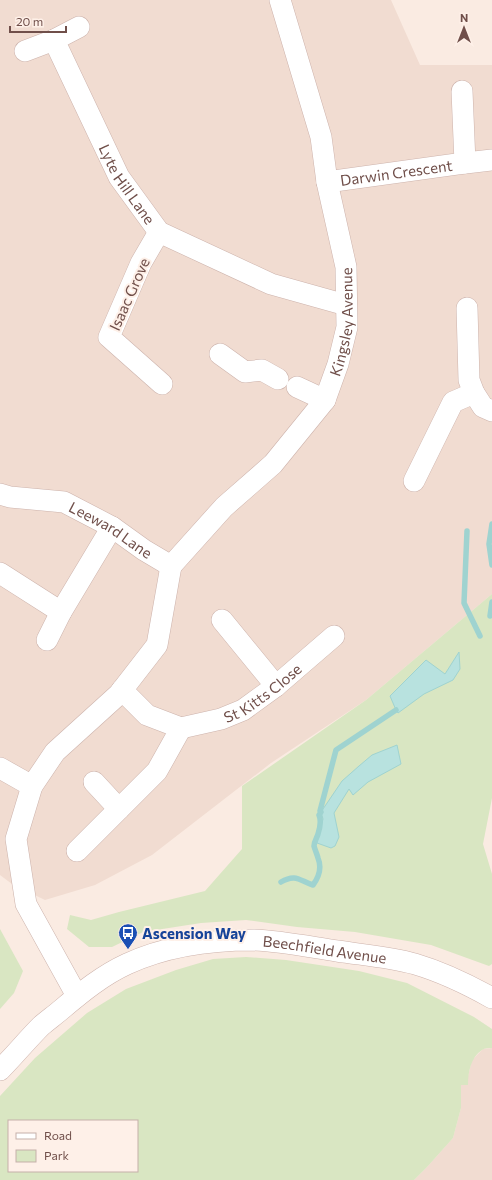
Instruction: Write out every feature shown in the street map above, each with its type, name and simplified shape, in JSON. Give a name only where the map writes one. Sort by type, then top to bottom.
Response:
[{"type":"street","name":"Kingsley Avenue","points":[[171,566],[224,507],[273,464],[325,400],[338,364],[347,327],[346,267],[327,182],[321,137],[280,0]]},
{"type":"street","points":[[25,51],[54,40],[79,28]]},
{"type":"street","name":"Lyte Hill Lane","points":[[54,40],[119,177],[159,232],[271,284],[346,305]]},
{"type":"street","name":"Darwin Crescent","points":[[462,91],[465,163]]},
{"type":"street","name":"Darwin Crescent","points":[[327,182],[492,160]]},
{"type":"street","name":"Isaac Grove","points":[[159,232],[141,263],[109,337],[162,384]]},
{"type":"street","points":[[467,308],[469,380],[474,394],[483,407],[492,411]]},
{"type":"street","points":[[220,354],[245,372],[262,370],[278,379]]},
{"type":"street","points":[[297,387],[325,400]]},
{"type":"street","points":[[414,481],[453,402],[474,394]]},
{"type":"street","name":"Leeward Lane","points":[[0,494],[64,502],[112,527],[144,550],[171,566]]},
{"type":"street","points":[[47,640],[61,612],[112,527]]},
{"type":"street","points":[[77,996],[26,904],[16,839],[32,786],[55,752],[122,690],[157,645],[171,566]]},
{"type":"street","points":[[0,573],[61,612]]},
{"type":"street","points":[[222,620],[276,686]]},
{"type":"street","name":"St Kitts Close","points":[[181,728],[221,719],[243,710],[276,686],[334,636]]},
{"type":"street","points":[[77,851],[157,771],[181,728],[147,715],[122,690]]},
{"type":"street","points":[[0,768],[32,786]]},
{"type":"street","points":[[94,782],[119,809]]},
{"type":"street","name":"Beechfield Avenue","points":[[0,1070],[42,1026],[77,996],[98,981],[126,965],[157,953],[188,945],[223,941],[255,940],[381,958],[413,964],[460,980],[492,998]]},
{"type":"shaded area","points":[[0,0],[391,0],[420,65],[492,65],[492,594],[366,700],[271,763],[152,855],[95,885],[45,900],[12,884],[0,875]]},
{"type":"shaded area","points":[[492,1048],[492,1180],[414,1180],[453,1138],[461,1108],[461,1085],[468,1085],[468,1076],[472,1060],[483,1049]]},
{"type":"green space","points":[[492,594],[492,798],[483,844],[492,874],[492,964],[489,966],[431,945],[355,932],[297,927],[246,920],[201,923],[143,932],[112,947],[89,947],[67,929],[70,915],[91,920],[205,891],[242,849],[242,786],[366,700]]},
{"type":"green space","points":[[0,929],[23,971],[14,993],[0,1009]]},
{"type":"green space","points":[[246,957],[286,960],[359,971],[407,983],[474,1017],[492,1029],[492,1048],[483,1049],[478,1053],[470,1070],[468,1085],[461,1085],[461,1108],[453,1138],[414,1180],[0,1180],[0,1096],[35,1058],[87,1013],[126,989],[176,970],[213,959]]},
{"type":"water","points":[[459,652],[460,669],[453,680],[424,694],[398,713],[390,696],[426,660],[445,674]]},
{"type":"water","points":[[397,745],[401,764],[368,782],[353,795],[349,789],[334,813],[339,837],[335,846],[331,848],[317,843],[323,819],[321,812],[342,781],[372,755]]},
{"type":"waterway","points":[[492,524],[489,544],[492,565]]},
{"type":"waterway","points":[[467,531],[464,603],[480,636]]},
{"type":"waterway","points":[[490,616],[492,602]]},
{"type":"waterway","points":[[281,882],[286,879],[294,878],[313,885],[318,876],[320,865],[314,844],[320,827],[319,815],[336,750],[396,710]]},
{"type":"place","name":"Ascension Way","points":[[128,950]]}]
